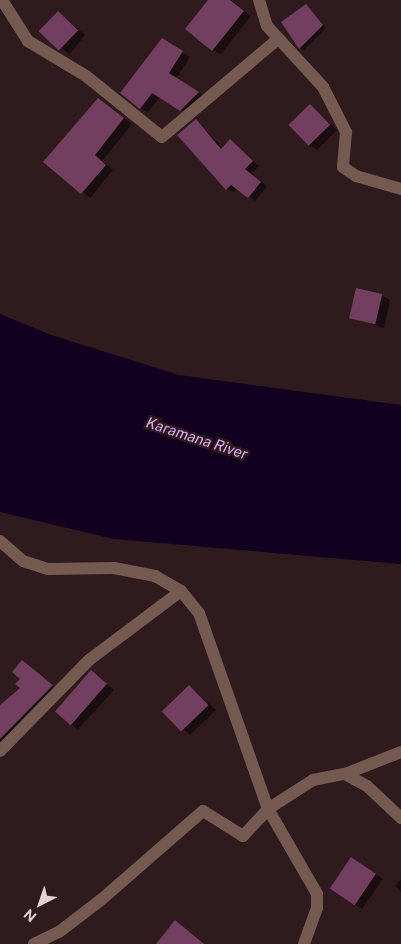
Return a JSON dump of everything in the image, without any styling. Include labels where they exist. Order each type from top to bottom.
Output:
[{"type":"street","points":[[2,0],[28,41],[86,76],[162,137],[278,38]]},
{"type":"street","points":[[259,0],[267,26],[323,86],[346,132],[343,167],[356,176],[401,189]]},
{"type":"street","points":[[0,541],[23,562],[48,569],[122,570],[155,576],[181,592],[199,613],[268,810],[317,894],[317,908],[304,944]]},
{"type":"street","points":[[0,751],[89,660],[181,592]]},
{"type":"street","points":[[34,944],[59,932],[102,899],[203,811],[243,836],[268,810],[312,780],[345,774],[401,752]]},
{"type":"street","points":[[345,774],[367,786],[401,818]]},
{"type":"water","name":"Karamana River","points":[[0,314],[51,335],[179,375],[401,405],[401,564],[114,539],[0,512]]},
{"type":"building","points":[[208,0],[230,0],[244,11],[212,51],[185,29]]},
{"type":"building","points":[[306,4],[323,25],[299,49],[281,22]]},
{"type":"building","points":[[58,11],[78,30],[59,51],[39,31]]},
{"type":"building","points":[[162,38],[183,51],[169,73],[199,92],[180,111],[152,93],[140,109],[120,93]]},
{"type":"building","points":[[98,98],[124,118],[95,155],[106,165],[81,194],[43,162]]},
{"type":"building","points":[[310,104],[330,125],[309,146],[288,125]]},
{"type":"building","points":[[196,119],[221,149],[230,139],[253,161],[245,169],[261,182],[248,198],[231,185],[226,190],[177,135]]},
{"type":"building","points":[[356,288],[382,294],[375,324],[349,318]]},
{"type":"building","points":[[22,660],[53,685],[0,739],[0,705],[20,688],[15,684],[20,679],[12,672]]},
{"type":"building","points":[[91,670],[107,684],[71,725],[55,712]]},
{"type":"building","points":[[189,685],[208,705],[181,732],[162,711]]},
{"type":"building","points":[[351,857],[376,874],[355,905],[330,889]]},
{"type":"building","points":[[175,920],[204,944],[156,944]]}]
